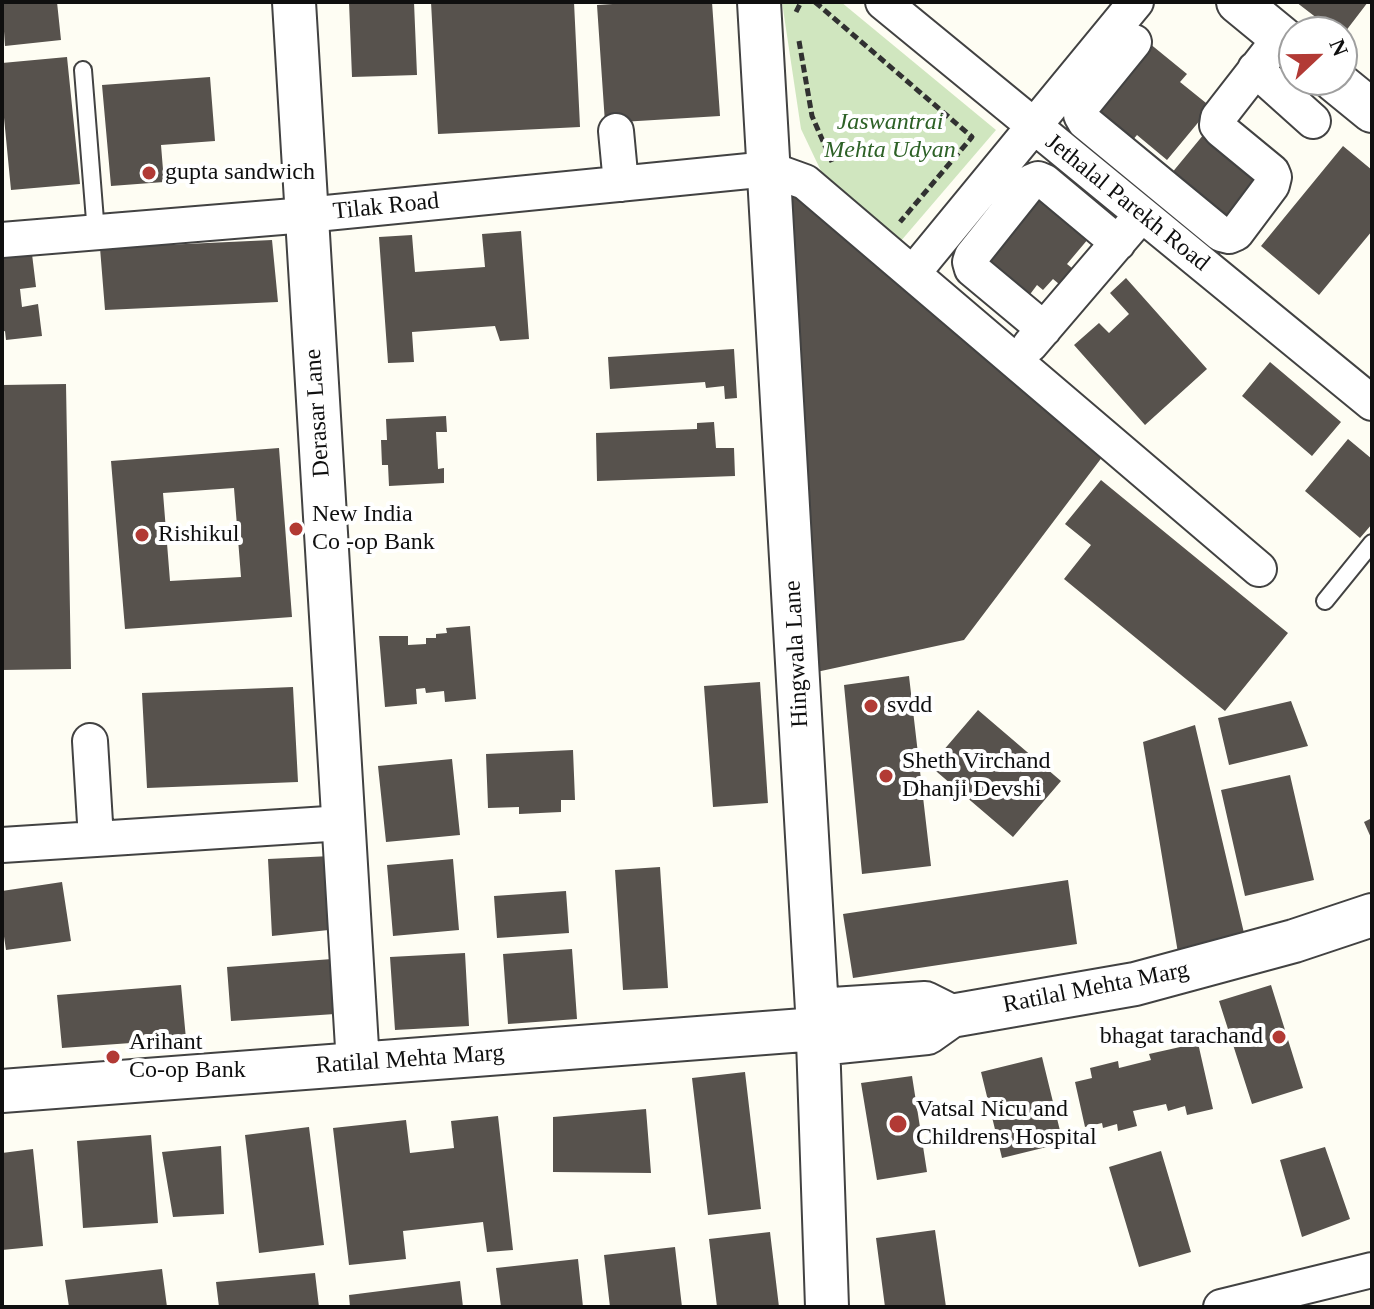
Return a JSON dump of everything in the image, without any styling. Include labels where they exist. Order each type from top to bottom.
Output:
[{"type":"street","name":"Derasar Lane","points":[[294,2],[358,1064]]},
{"type":"street","name":"Jethalal Parekh Road","points":[[883,2],[1372,403]]},
{"type":"street","points":[[1136,2],[1114,54],[1082,106],[1081,115],[1085,122],[1221,234],[1229,236],[1236,233],[1272,185],[1274,177],[1272,172],[1221,130],[1217,125],[1218,118],[1255,69],[1278,50]]},
{"type":"street","points":[[1238,2],[1278,35]]},
{"type":"street","name":"Hingwala Lane","points":[[776,9],[769,169],[817,1028],[827,1307]]},
{"type":"street","points":[[913,273],[1033,126],[1114,54]]},
{"type":"street","points":[[1255,69],[1313,121]]},
{"type":"street","points":[[1354,96],[1372,111]]},
{"type":"street","points":[[616,131],[621,184]]},
{"type":"street","points":[[1106,185],[1128,158]]},
{"type":"street","name":"Tilak Road","points":[[2,240],[306,215],[769,169]]},
{"type":"street","points":[[769,169],[805,182],[1259,569]]},
{"type":"street","points":[[1044,329],[972,269],[970,262],[1031,182],[1038,179],[1045,182],[1118,243]]},
{"type":"street","points":[[976,195],[1002,217]]},
{"type":"street","points":[[1016,361],[1141,215]]},
{"type":"street","points":[[90,741],[96,839]]},
{"type":"street","points":[[2,845],[343,823]]},
{"type":"street","name":"Ratilal Mehta Marg","points":[[2,1091],[817,1028],[927,1033],[951,1016],[1135,984],[1294,941],[1372,915]]},
{"type":"street","points":[[1221,1307],[1275,1300],[1372,1270]]},
{"type":"lane","points":[[83,70],[96,233]]},
{"type":"lane","points":[[1325,601],[1372,543]]},
{"type":"path","points":[[776,9],[801,2]]},
{"type":"path","points":[[815,2],[972,137],[898,224],[887,214]]},
{"type":"path","points":[[797,31],[812,116],[833,165]]},
{"type":"green space","name":"Jaswantrai Mehta Udyan","points":[[782,2],[841,2],[996,130],[900,242],[821,171],[801,129]]},
{"type":"building","points":[[2,2],[57,2],[61,40],[5,46]]},
{"type":"building","points":[[349,2],[414,2],[417,75],[352,77]]},
{"type":"building","points":[[431,2],[574,2],[580,127],[438,134]]},
{"type":"building","points":[[712,2],[720,116],[605,123],[597,5]]},
{"type":"building","points":[[1296,2],[1368,2],[1357,16],[1314,16]]},
{"type":"building","points":[[1149,43],[1187,74],[1180,82],[1211,107],[1167,160],[1137,135],[1126,148],[1089,116]]},
{"type":"building","points":[[67,57],[80,184],[11,190],[2,97],[2,63]]},
{"type":"building","points":[[210,77],[215,141],[161,145],[164,182],[111,186],[102,85]]},
{"type":"building","points":[[1204,134],[1263,183],[1226,230],[1166,180]]},
{"type":"building","points":[[1343,146],[1372,170],[1372,231],[1319,295],[1261,246]]},
{"type":"building","points":[[770,181],[805,182],[1112,444],[964,640],[798,676]]},
{"type":"building","points":[[1038,185],[1094,232],[1067,264],[1078,273],[1065,289],[1053,279],[1043,290],[1037,285],[1025,301],[976,261]]},
{"type":"building","points":[[521,231],[529,339],[500,341],[495,326],[412,332],[414,362],[388,363],[379,237],[412,235],[415,272],[485,267],[482,234]]},
{"type":"building","points":[[272,240],[278,302],[105,310],[100,248]]},
{"type":"building","points":[[32,254],[36,287],[20,289],[22,307],[38,304],[42,336],[6,340],[5,331],[2,332],[2,258]]},
{"type":"building","points":[[1126,278],[1207,369],[1145,425],[1074,345],[1099,323],[1109,333],[1129,314],[1110,293]]},
{"type":"building","points":[[734,349],[737,398],[725,399],[724,386],[706,388],[705,382],[610,389],[608,357]]},
{"type":"building","points":[[1270,362],[1341,422],[1312,456],[1242,396]]},
{"type":"building","points":[[66,384],[71,669],[2,670],[2,385]]},
{"type":"building","points":[[446,416],[447,432],[436,432],[438,469],[444,468],[444,483],[389,486],[388,465],[382,465],[381,440],[387,440],[386,419]]},
{"type":"building","points":[[714,422],[716,448],[734,448],[735,476],[597,481],[596,433],[697,429],[697,423]]},
{"type":"building","points":[[1348,439],[1372,459],[1372,524],[1360,538],[1305,491]]},
{"type":"building","name":"Rishikul","points":[[279,448],[292,617],[125,629],[111,461]],"holes":[[[234,488],[241,577],[170,581],[163,493]]]},
{"type":"building","points":[[1101,480],[1288,633],[1225,711],[1064,579],[1091,545],[1065,524]]},
{"type":"building","points":[[470,626],[476,699],[445,702],[444,691],[426,693],[425,688],[416,689],[417,704],[385,707],[379,636],[408,636],[408,645],[426,644],[426,638],[447,633],[446,628]]},
{"type":"building","name":"Sheth Virchand Dhanji Devshi","points":[[909,676],[931,866],[862,874],[844,685]]},
{"type":"building","points":[[760,682],[768,803],[713,807],[704,686]]},
{"type":"building","points":[[293,687],[298,782],[147,788],[142,693]]},
{"type":"building","points":[[1291,701],[1308,746],[1229,765],[1218,718]]},
{"type":"building","points":[[978,710],[1061,781],[1013,837],[930,766]]},
{"type":"building","points":[[1195,725],[1244,933],[1178,953],[1143,742]]},
{"type":"building","points":[[573,750],[575,800],[561,800],[561,812],[519,814],[519,807],[488,808],[486,754]]},
{"type":"building","points":[[452,759],[460,835],[386,842],[378,766]]},
{"type":"building","points":[[1290,775],[1314,880],[1245,896],[1221,790]]},
{"type":"building","points":[[1372,818],[1372,840],[1364,822]]},
{"type":"building","points":[[331,856],[338,929],[272,936],[268,859]]},
{"type":"building","points":[[453,859],[459,930],[393,936],[387,865]]},
{"type":"building","points":[[660,867],[668,988],[623,990],[615,870]]},
{"type":"building","points":[[1068,880],[1077,944],[853,978],[843,914]]},
{"type":"building","points":[[62,882],[71,941],[6,950],[2,891]]},
{"type":"building","points":[[566,891],[569,933],[497,938],[494,896]]},
{"type":"building","points":[[572,949],[577,1019],[508,1024],[503,954]]},
{"type":"building","points":[[465,953],[469,1026],[395,1030],[390,957]]},
{"type":"building","points":[[332,959],[335,1014],[231,1021],[227,967]]},
{"type":"building","points":[[181,985],[186,1039],[62,1048],[57,995]]},
{"type":"building","points":[[1271,985],[1303,1088],[1252,1104],[1219,1001]]},
{"type":"building","points":[[1198,1043],[1213,1109],[1187,1115],[1185,1106],[1168,1111],[1166,1104],[1133,1111],[1137,1126],[1118,1131],[1117,1124],[1103,1128],[1102,1123],[1085,1127],[1075,1082],[1092,1078],[1090,1068],[1118,1061],[1119,1068],[1151,1060],[1149,1054]]},
{"type":"building","points":[[1042,1057],[1063,1143],[1002,1158],[981,1072]]},
{"type":"building","points":[[745,1072],[761,1209],[708,1215],[692,1078]]},
{"type":"building","points":[[912,1076],[927,1172],[877,1180],[861,1083]]},
{"type":"building","points":[[646,1109],[651,1173],[553,1172],[553,1117]]},
{"type":"building","points":[[498,1116],[513,1250],[487,1252],[483,1222],[403,1231],[406,1259],[349,1265],[333,1128],[406,1120],[410,1153],[454,1148],[451,1121]]},
{"type":"building","points":[[309,1127],[324,1245],[259,1253],[245,1135]]},
{"type":"building","points":[[151,1135],[158,1223],[83,1228],[77,1141]]},
{"type":"building","points":[[221,1146],[224,1214],[173,1217],[162,1152]]},
{"type":"building","points":[[1325,1147],[1350,1219],[1302,1237],[1280,1160]]},
{"type":"building","points":[[33,1149],[43,1246],[2,1250],[2,1153]]},
{"type":"building","points":[[1161,1151],[1191,1252],[1139,1267],[1109,1167]]},
{"type":"building","points":[[935,1230],[946,1307],[885,1307],[876,1238]]},
{"type":"building","points":[[770,1232],[779,1307],[717,1307],[709,1239]]},
{"type":"building","points":[[675,1247],[682,1307],[610,1307],[604,1255]]},
{"type":"building","points":[[578,1259],[583,1307],[501,1307],[496,1268]]},
{"type":"building","points":[[162,1269],[167,1307],[69,1307],[65,1280]]},
{"type":"building","points":[[315,1273],[319,1307],[219,1307],[216,1282]]},
{"type":"building","points":[[460,1281],[463,1307],[350,1307],[349,1295]]},
{"type":"place","name":"gupta sandwich","points":[[149,173]]},
{"type":"place","name":"New India Co -op Bank","points":[[296,529]]},
{"type":"place","name":"Rishikul","points":[[142,535]]},
{"type":"place","name":"svdd","points":[[871,706]]},
{"type":"place","name":"Sheth Virchand Dhanji Devshi","points":[[886,776]]},
{"type":"place","name":"bhagat tarachand","points":[[1279,1037]]},
{"type":"place","name":"Arihant Co-op Bank","points":[[113,1057]]},
{"type":"place","name":"Vatsal Nicu and Childrens Hospital","points":[[898,1124]]}]
